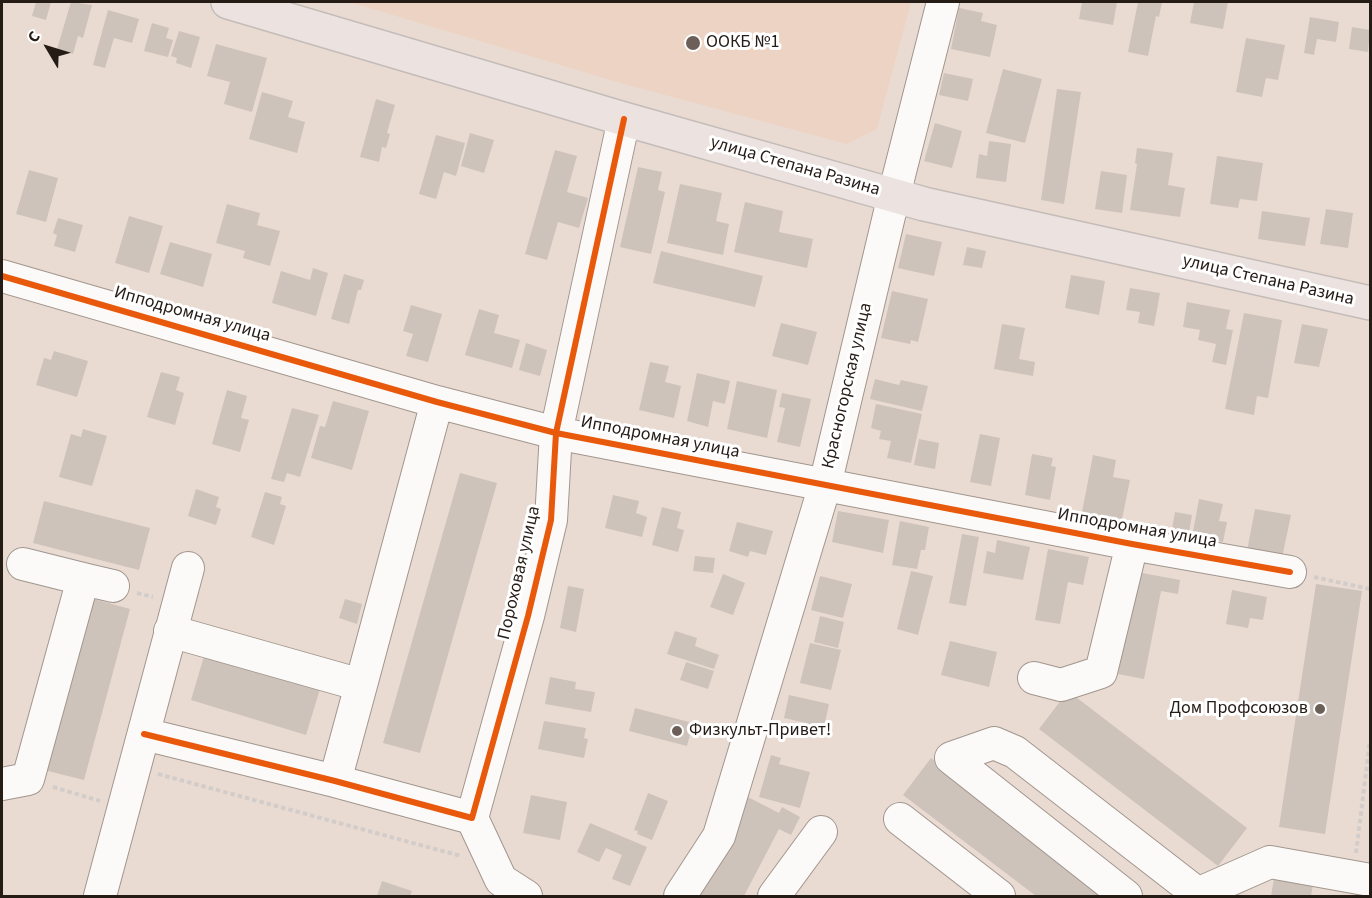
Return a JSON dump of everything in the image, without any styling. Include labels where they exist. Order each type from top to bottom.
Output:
[{"type":"main road","name":"улица Степана Разина","points":[[228,2],[624,119],[924,204],[1371,303]]},
{"type":"street","name":"Красногорская улица","points":[[680,897],[719,836],[825,485],[943,2]]},
{"type":"street","name":"Пороховая улица","points":[[472,818],[528,616],[551,520],[556,433],[624,119]]},
{"type":"street","name":"Ипподромная улица","points":[[2,276],[437,402],[556,433],[1132,544],[1290,572]]},
{"type":"street","points":[[335,781],[437,402]]},
{"type":"street","points":[[1034,678],[1061,685],[1101,672],[1132,544]]},
{"type":"street","points":[[14,782],[98,583],[23,564]]},
{"type":"street","points":[[100,897],[188,568]]},
{"type":"street","points":[[174,618],[361,685]]},
{"type":"street","points":[[144,734],[335,781],[472,818],[501,880],[526,897]]},
{"type":"street","points":[[1126,897],[951,758],[994,743],[1016,752],[1195,895],[1270,862],[1362,878]]},
{"type":"street","points":[[900,819],[999,897]]},
{"type":"street","points":[[774,897],[821,832]]},
{"type":"path","points":[[1290,572],[1371,589]]},
{"type":"path","points":[[98,583],[174,618]]},
{"type":"path","points":[[1362,878],[1371,741]]},
{"type":"path","points":[[134,768],[492,864]]},
{"type":"path","points":[[14,782],[124,808]]},
{"type":"shaded area","name":"ООКБ №1","points":[[349,2],[911,2],[877,129],[847,144],[624,84]]},
{"type":"building","points":[[36,2],[51,2],[46,20],[32,16]]},
{"type":"building","points":[[71,2],[92,5],[83,38],[78,36],[73,54],[57,49]]},
{"type":"building","points":[[1082,2],[1117,2],[1113,25],[1079,19]]},
{"type":"building","points":[[1138,2],[1162,2],[1159,17],[1156,16],[1148,56],[1128,52]]},
{"type":"building","points":[[1194,2],[1228,2],[1223,29],[1190,23]]},
{"type":"building","points":[[959,8],[983,13],[981,21],[997,25],[990,57],[951,49]]},
{"type":"building","points":[[108,10],[139,19],[132,43],[114,38],[105,68],[93,65]]},
{"type":"building","points":[[1310,17],[1339,22],[1336,42],[1317,39],[1314,55],[1304,53]]},
{"type":"building","points":[[152,23],[169,28],[166,38],[173,40],[168,57],[144,51]]},
{"type":"building","points":[[1352,27],[1370,30],[1368,52],[1349,49]]},
{"type":"building","points":[[179,31],[200,37],[191,68],[176,63],[177,58],[171,56]]},
{"type":"building","points":[[1246,38],[1285,45],[1278,80],[1266,78],[1262,97],[1236,92]]},
{"type":"building","points":[[216,44],[267,58],[252,112],[224,104],[230,82],[207,76]]},
{"type":"building","points":[[1003,69],[1042,79],[1025,143],[986,133]]},
{"type":"building","points":[[944,73],[973,79],[968,101],[939,95]]},
{"type":"building","points":[[1057,89],[1081,92],[1064,204],[1041,200]]},
{"type":"building","points":[[262,92],[293,101],[288,117],[305,122],[297,153],[249,139]]},
{"type":"building","points":[[376,99],[395,105],[387,133],[390,134],[386,148],[382,147],[379,162],[360,157]]},
{"type":"building","points":[[935,123],[962,131],[952,168],[924,161]]},
{"type":"building","points":[[470,133],[494,140],[484,173],[461,166]]},
{"type":"building","points":[[436,135],[465,143],[456,176],[444,172],[436,199],[419,194]]},
{"type":"building","points":[[989,141],[1011,144],[1006,182],[976,178],[979,154],[987,156]]},
{"type":"building","points":[[1137,148],[1173,153],[1168,185],[1185,188],[1180,217],[1130,210]]},
{"type":"building","points":[[555,150],[577,156],[567,192],[588,198],[579,228],[558,222],[547,260],[525,254]]},
{"type":"building","points":[[1217,156],[1263,163],[1257,201],[1240,199],[1238,208],[1210,204]]},
{"type":"building","points":[[638,167],[662,172],[658,190],[665,192],[651,254],[620,247]]},
{"type":"building","points":[[29,170],[58,178],[46,222],[16,214]]},
{"type":"building","points":[[1101,171],[1127,175],[1122,213],[1095,209]]},
{"type":"building","points":[[680,184],[722,193],[716,221],[729,224],[723,255],[667,243]]},
{"type":"building","points":[[745,202],[783,211],[779,232],[813,239],[807,268],[734,252]]},
{"type":"building","points":[[227,204],[260,213],[257,225],[280,231],[270,266],[243,258],[245,251],[216,243]]},
{"type":"building","points":[[1326,209],[1353,213],[1348,248],[1320,244]]},
{"type":"building","points":[[1262,211],[1310,218],[1305,246],[1258,239]]},
{"type":"building","points":[[129,216],[163,226],[149,273],[115,263]]},
{"type":"building","points":[[58,218],[83,225],[75,252],[54,246],[57,235],[53,233]]},
{"type":"building","points":[[906,234],[942,242],[934,276],[898,268]]},
{"type":"building","points":[[170,242],[212,254],[203,287],[160,274]]},
{"type":"building","points":[[967,247],[986,251],[982,268],[963,265]]},
{"type":"building","points":[[661,251],[763,276],[755,307],[653,283]]},
{"type":"building","points":[[313,268],[328,273],[316,316],[272,303],[281,271],[310,280]]},
{"type":"building","points":[[344,274],[364,280],[361,290],[358,290],[349,324],[331,319]]},
{"type":"building","points":[[1071,275],[1105,281],[1099,315],[1065,308]]},
{"type":"building","points":[[1130,288],[1160,293],[1154,326],[1138,323],[1140,312],[1126,310]]},
{"type":"building","points":[[892,291],[928,299],[918,342],[911,340],[910,344],[881,338]]},
{"type":"building","points":[[1187,302],[1230,310],[1226,329],[1233,330],[1226,365],[1212,362],[1216,344],[1198,340],[1200,330],[1183,327]]},
{"type":"building","points":[[411,305],[442,314],[428,362],[406,356],[413,334],[403,331]]},
{"type":"building","points":[[479,309],[499,315],[494,333],[520,340],[512,368],[465,355]]},
{"type":"building","points":[[1244,313],[1282,320],[1268,398],[1257,396],[1254,415],[1225,409]]},
{"type":"building","points":[[781,323],[817,332],[808,365],[772,356]]},
{"type":"building","points":[[1002,324],[1025,328],[1019,359],[1035,362],[1033,376],[994,369]]},
{"type":"building","points":[[1302,324],[1328,329],[1319,367],[1294,363]]},
{"type":"building","points":[[526,343],[547,350],[540,376],[519,370]]},
{"type":"building","points":[[54,351],[88,361],[77,397],[36,385],[44,358],[51,360]]},
{"type":"building","points":[[650,362],[669,366],[665,382],[681,386],[674,418],[639,410]]},
{"type":"building","points":[[161,372],[180,377],[176,390],[184,393],[175,425],[147,417]]},
{"type":"building","points":[[697,373],[730,381],[725,404],[713,401],[708,427],[687,421]]},
{"type":"building","points":[[875,379],[899,385],[901,380],[928,386],[922,411],[870,399]]},
{"type":"building","points":[[737,381],[777,390],[767,438],[727,429]]},
{"type":"building","points":[[227,390],[247,396],[241,418],[249,420],[240,452],[212,444]]},
{"type":"building","points":[[782,393],[811,399],[800,447],[777,442],[785,408],[779,407]]},
{"type":"building","points":[[333,401],[369,411],[352,470],[311,458],[320,426],[325,427]]},
{"type":"building","points":[[876,404],[922,414],[911,463],[887,458],[891,441],[879,439],[881,431],[871,428]]},
{"type":"building","points":[[292,408],[319,415],[300,477],[287,473],[284,482],[271,479]]},
{"type":"building","points":[[83,429],[107,436],[92,486],[59,477],[71,434],[81,437]]},
{"type":"building","points":[[980,434],[1000,438],[991,486],[970,482]]},
{"type":"building","points":[[919,439],[939,443],[935,469],[914,465]]},
{"type":"building","points":[[1032,454],[1053,458],[1051,466],[1056,467],[1050,500],[1025,495]]},
{"type":"building","points":[[1093,455],[1116,460],[1113,477],[1130,480],[1122,519],[1082,512]]},
{"type":"building","points":[[460,473],[497,483],[420,753],[383,743]]},
{"type":"building","points":[[196,489],[219,497],[216,507],[221,509],[216,525],[188,516]]},
{"type":"building","points":[[265,492],[282,497],[280,504],[286,506],[274,545],[251,537]]},
{"type":"building","points":[[613,495],[639,501],[636,513],[647,517],[642,537],[605,528]]},
{"type":"building","points":[[1199,499],[1223,504],[1219,521],[1227,522],[1223,542],[1192,537]]},
{"type":"building","points":[[44,501],[150,528],[139,570],[33,543]]},
{"type":"building","points":[[662,507],[681,512],[677,528],[684,530],[678,552],[652,545]]},
{"type":"building","points":[[1255,509],[1291,515],[1282,558],[1247,551]]},
{"type":"building","points":[[838,511],[889,520],[883,553],[832,542]]},
{"type":"building","points":[[1175,512],[1192,515],[1188,538],[1171,535]]},
{"type":"building","points":[[900,521],[929,527],[925,550],[921,550],[917,569],[892,565]]},
{"type":"building","points":[[737,522],[773,531],[766,555],[750,551],[748,557],[729,551]]},
{"type":"building","points":[[962,534],[979,537],[966,606],[949,603]]},
{"type":"building","points":[[997,540],[1030,547],[1023,580],[983,573],[987,551],[995,553]]},
{"type":"building","points":[[1048,549],[1089,557],[1083,585],[1068,582],[1060,624],[1035,620]]},
{"type":"building","points":[[695,556],[715,558],[713,573],[693,571]]},
{"type":"building","points":[[911,571],[933,576],[918,635],[897,629]]},
{"type":"building","points":[[1137,572],[1180,580],[1178,594],[1161,591],[1144,679],[1118,674]]},
{"type":"building","points":[[723,574],[745,583],[733,615],[710,607]]},
{"type":"building","points":[[820,576],[852,584],[843,618],[811,610]]},
{"type":"building","name":"Дом Профсоюзов","points":[[1316,584],[1362,591],[1325,834],[1279,827]]},
{"type":"building","points":[[568,586],[584,589],[576,632],[560,628]]},
{"type":"building","points":[[1232,590],[1267,597],[1263,620],[1250,618],[1248,628],[1226,624]]},
{"type":"building","points":[[90,598],[130,609],[84,780],[44,770]]},
{"type":"building","points":[[345,599],[362,604],[357,624],[339,618]]},
{"type":"building","points":[[820,616],[844,622],[838,648],[814,642]]},
{"type":"building","points":[[675,631],[697,638],[695,646],[719,655],[714,669],[667,654]]},
{"type":"building","points":[[950,641],[997,652],[989,687],[941,675]]},
{"type":"building","points":[[810,643],[841,650],[831,690],[800,683]]},
{"type":"building","points":[[205,653],[320,689],[306,735],[191,700]]},
{"type":"building","points":[[686,662],[714,671],[708,689],[680,680]]},
{"type":"building","points":[[550,677],[576,682],[575,689],[595,692],[591,712],[545,704]]},
{"type":"building","points":[[1068,691],[1247,828],[1218,866],[1039,729]]},
{"type":"building","points":[[789,695],[829,704],[824,727],[784,718]]},
{"type":"building","points":[[635,708],[693,723],[687,746],[629,731]]},
{"type":"building","points":[[544,721],[586,728],[584,738],[588,739],[584,758],[538,749]]},
{"type":"building","points":[[771,755],[781,758],[779,764],[810,772],[800,808],[759,797]]},
{"type":"building","points":[[931,758],[1112,896],[1036,896],[903,795]]},
{"type":"building","points":[[648,793],[668,801],[652,840],[637,834],[638,831],[634,830]]},
{"type":"building","points":[[531,795],[567,802],[560,840],[523,833]]},
{"type":"building","points":[[746,796],[779,813],[782,807],[800,817],[791,835],[779,829],[744,896],[694,896]]},
{"type":"building","points":[[590,823],[647,847],[630,886],[612,879],[622,855],[606,848],[599,862],[577,852]]},
{"type":"building","points":[[1274,878],[1313,884],[1311,896],[1271,896]]},
{"type":"building","points":[[382,881],[412,891],[410,896],[377,896]]},
{"type":"cycle path","points":[[144,734],[335,781],[472,818],[528,616],[551,520],[556,433],[624,119]]},
{"type":"cycle path","points":[[2,276],[437,402],[556,433],[1132,544],[1290,572]]},
{"type":"place","name":"ООКБ №1","points":[[693,43]]},
{"type":"place","name":"Дом Профсоюзов","points":[[1320,709]]},
{"type":"place","name":"Физкульт-Привет!","points":[[677,731]]}]
